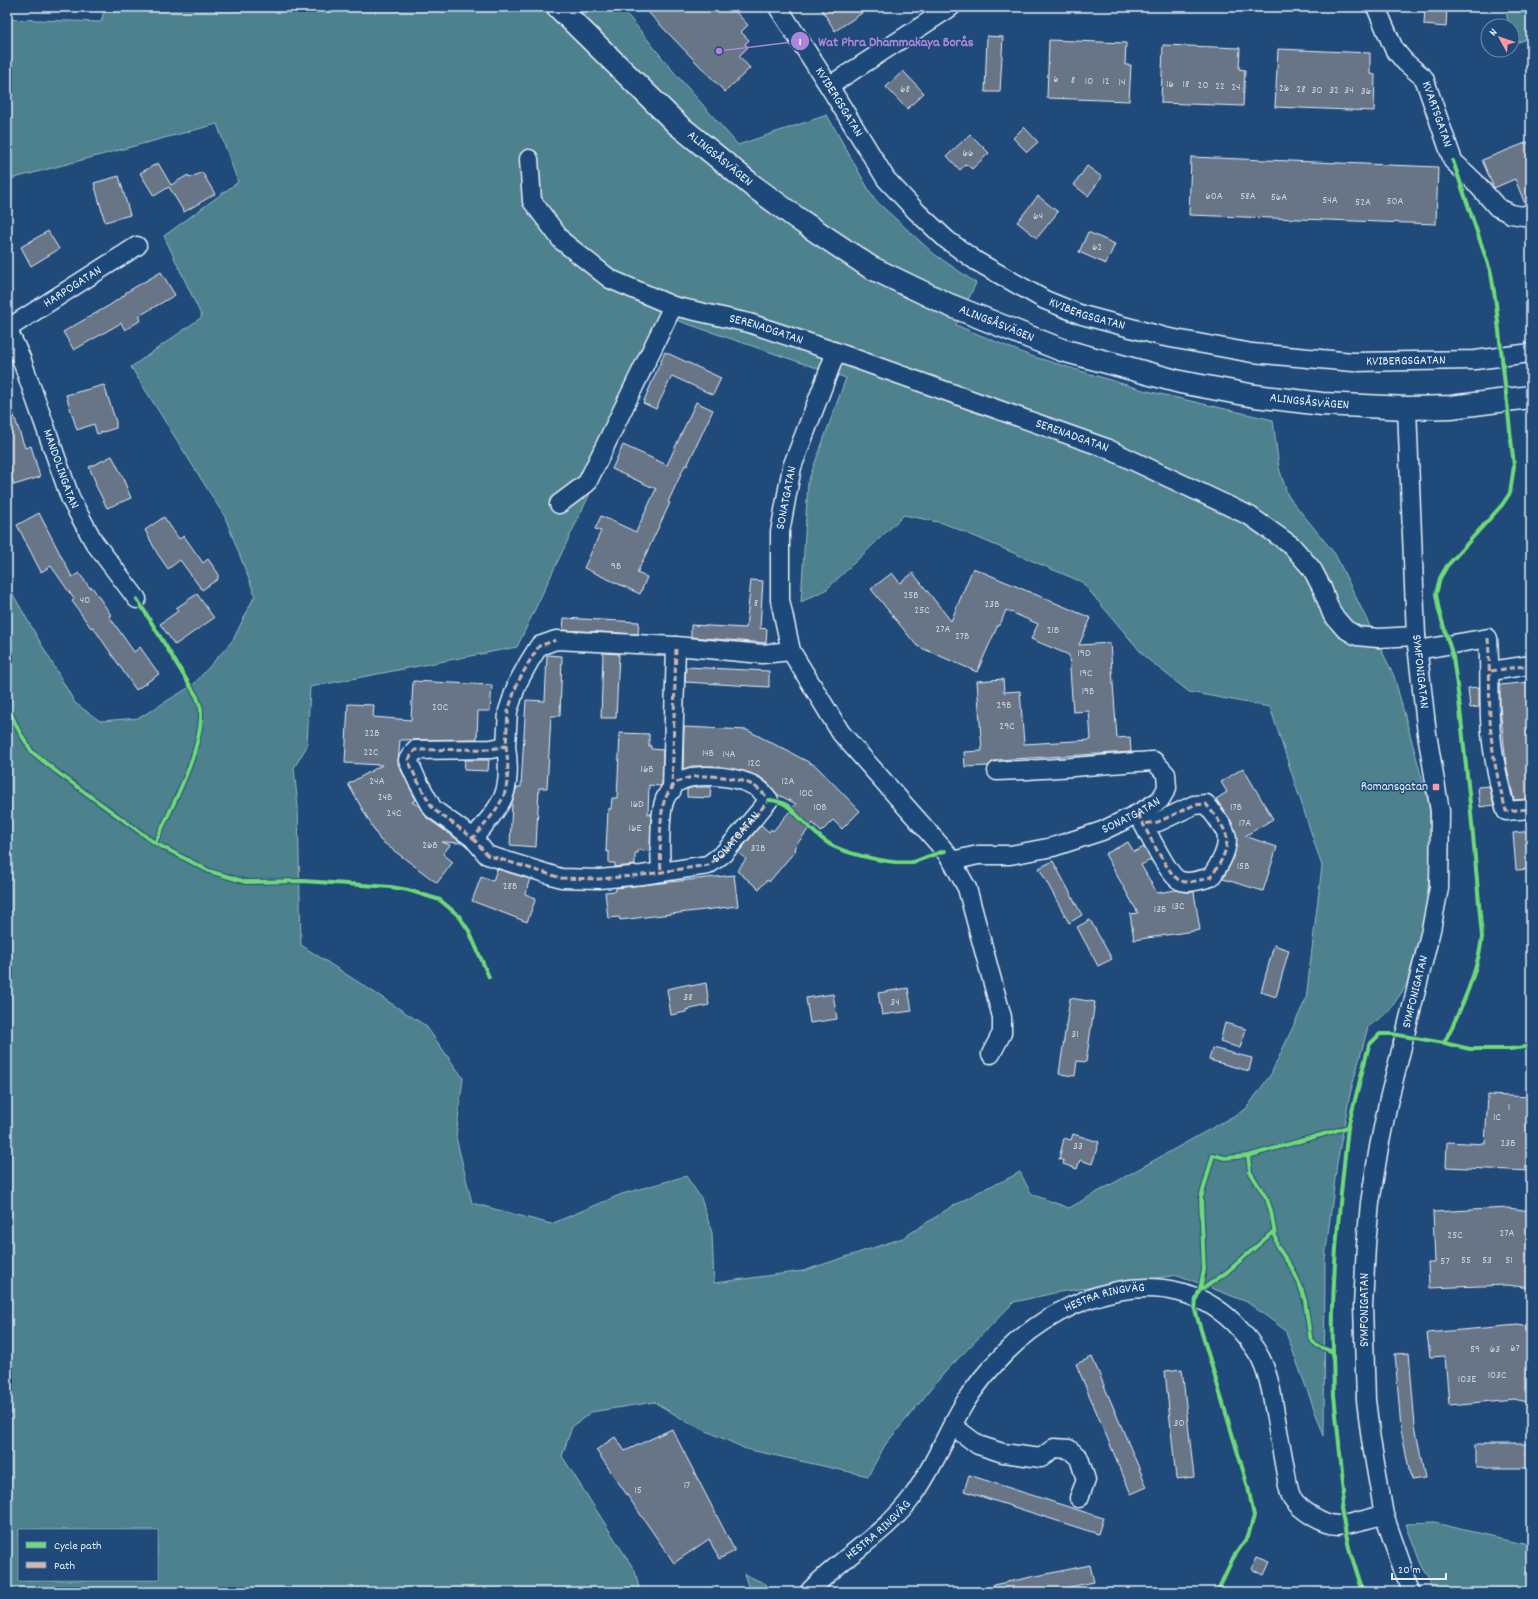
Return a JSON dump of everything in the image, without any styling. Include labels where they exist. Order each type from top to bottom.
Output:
[{"type":"main road","name":"ALINGSÅSVÄGEN","points":[[558,7],[677,124],[753,186],[801,221],[870,267],[947,304],[1062,350],[1180,382],[1255,396],[1308,403],[1407,408],[1451,407],[1531,397]]},
{"type":"street","name":"KVIBERGSGATAN","points":[[778,7],[886,179],[917,212],[947,240],[976,261],[1045,300],[1082,315],[1164,337],[1252,353],[1353,362],[1475,360],[1531,353]]},
{"type":"street","points":[[829,86],[951,7]]},
{"type":"street","name":"KVARTSGATAN","points":[[1376,7],[1394,49],[1405,62],[1424,78],[1453,161],[1497,206],[1511,214],[1523,216],[1531,213]]},
{"type":"street","name":"SERENADGATAN","points":[[529,159],[532,201],[562,241],[610,279],[673,306],[748,323],[836,352],[1106,448],[1250,516],[1291,545],[1312,569],[1322,588],[1332,614],[1345,629],[1357,636],[1417,643]]},
{"type":"street","name":"HARPOGATAN","points":[[7,329],[137,246]]},
{"type":"street","points":[[559,504],[587,482],[673,306]]},
{"type":"street","name":"MANDOLINGATAN","points":[[7,329],[21,358],[70,500],[94,542],[137,599]]},
{"type":"street","name":"SONATGATAN","points":[[836,352],[792,467],[780,532],[780,600],[791,651],[841,733],[940,845],[952,861],[966,888],[1002,1017],[1002,1033],[991,1054]]},
{"type":"street","name":"SYMFONIGATAN","points":[[1407,408],[1417,643],[1427,734],[1440,811],[1439,888],[1431,930],[1388,1103],[1379,1147],[1370,1203],[1363,1307],[1366,1400],[1371,1440],[1384,1515],[1411,1592]]},
{"type":"street","points":[[1417,643],[1488,638],[1490,719],[1497,778],[1506,811],[1531,809]]},
{"type":"street","points":[[473,838],[489,821],[505,793],[508,763],[506,746],[508,711],[517,684],[539,646],[556,640],[676,646],[762,654],[791,651]]},
{"type":"street","name":"SONATGATAN","points":[[672,790],[676,646]]},
{"type":"street","points":[[1490,671],[1531,665]]},
{"type":"street","name":"SONATGATAN","points":[[506,746],[491,749],[415,750],[408,760],[433,809],[473,838],[487,855],[562,878],[599,879],[661,872],[708,865],[724,853],[769,800],[765,794],[748,783],[729,778],[704,776],[691,777],[678,782],[665,799],[662,817],[661,872]]},
{"type":"street","name":"SONATGATAN","points":[[952,861],[978,855],[1010,855],[1054,847],[1141,819],[1160,800],[1167,788],[1166,774],[1154,761],[997,771]]},
{"type":"street","points":[[1206,804],[1219,821],[1228,838],[1222,860],[1211,876],[1196,881],[1182,882],[1175,878],[1141,819],[1158,822],[1194,805],[1206,804]]},
{"type":"street","name":"HESTRA RINGVÄG","points":[[809,1592],[887,1525],[914,1495],[964,1404],[985,1375],[1007,1351],[1042,1322],[1072,1306],[1101,1294],[1130,1289],[1159,1288],[1208,1303],[1224,1314],[1248,1338],[1261,1358],[1269,1378],[1288,1486],[1292,1497],[1299,1507],[1312,1516],[1335,1525],[1384,1515]]},
{"type":"street","points":[[953,1426],[978,1445],[1003,1453],[1041,1458],[1054,1448],[1069,1449],[1079,1458],[1086,1480],[1079,1498]]},
{"type":"green space","points":[[105,7],[621,7],[673,71],[738,145],[827,115],[874,199],[934,254],[976,283],[956,325],[1028,355],[1143,390],[1273,420],[1279,468],[1288,496],[1335,554],[1394,676],[1429,804],[1432,849],[1425,916],[1406,986],[1389,1011],[1368,1027],[1350,1094],[1337,1163],[1325,1258],[1324,1436],[1285,1330],[1247,1302],[1178,1275],[1059,1292],[1014,1302],[945,1372],[885,1445],[868,1476],[746,1449],[689,1423],[654,1402],[591,1412],[572,1427],[562,1456],[635,1571],[640,1592],[7,1592],[7,584],[75,703],[100,721],[139,718],[193,685],[233,640],[255,595],[225,517],[131,367],[202,317],[164,236],[238,182],[217,124],[7,180],[7,19],[101,22]],"holes":[[[673,319],[846,378],[808,482],[801,602],[827,589],[904,515],[943,523],[1082,582],[1145,657],[1189,692],[1270,707],[1322,866],[1306,999],[1271,1074],[1246,1109],[1069,1208],[1031,1194],[1020,1172],[951,1207],[903,1238],[803,1271],[714,1283],[712,1233],[701,1198],[686,1176],[622,1194],[551,1224],[472,1203],[456,1137],[463,1078],[426,1026],[301,945],[298,807],[294,768],[307,746],[310,687],[517,647]]]},
{"type":"green space","points":[[1505,7],[1531,7],[1531,38],[1520,42],[1520,18],[1507,18]]},
{"type":"green space","points":[[1435,1523],[1531,1545],[1531,1592],[1435,1592],[1420,1562],[1406,1524]]},
{"type":"green space","points":[[744,1574],[766,1584],[769,1592],[750,1592]]},
{"type":"building","points":[[643,7],[731,7],[748,25],[741,32],[749,40],[745,44],[748,47],[739,56],[750,68],[725,92]]},
{"type":"building","points":[[820,7],[871,7],[835,31]]},
{"type":"building","points":[[1425,7],[1447,7],[1446,27],[1424,25]]},
{"type":"building","points":[[987,36],[1003,37],[1000,92],[985,92]]},
{"type":"building","points":[[1049,40],[1126,43],[1125,65],[1131,65],[1129,101],[1047,98]]},
{"type":"building","points":[[1163,45],[1240,48],[1239,69],[1245,70],[1243,106],[1161,103]]},
{"type":"building","points":[[1278,49],[1370,53],[1370,74],[1375,75],[1374,111],[1275,107]]},
{"type":"building","points":[[903,71],[924,93],[907,109],[886,87]]},
{"type":"building","points":[[1024,127],[1038,142],[1027,152],[1013,138]]},
{"type":"building","points":[[970,134],[989,153],[972,169],[966,164],[960,170],[947,156]]},
{"type":"building","points":[[1528,142],[1531,151],[1531,203],[1525,204],[1515,179],[1494,188],[1482,160]]},
{"type":"building","points":[[1191,157],[1438,167],[1436,224],[1189,215]]},
{"type":"building","points":[[158,163],[171,185],[188,175],[190,178],[202,172],[215,194],[184,212],[169,187],[154,196],[140,173]]},
{"type":"building","points":[[1087,166],[1102,177],[1088,196],[1074,185]]},
{"type":"building","points":[[119,176],[130,215],[105,222],[94,183]]},
{"type":"building","points":[[1038,196],[1058,212],[1037,238],[1017,222]]},
{"type":"building","points":[[48,231],[59,249],[31,266],[21,247]]},
{"type":"building","points":[[1088,232],[1115,244],[1106,264],[1079,252]]},
{"type":"building","points":[[161,272],[175,295],[139,316],[141,320],[125,330],[121,323],[74,350],[63,332],[110,305],[126,294],[125,293]]},
{"type":"building","points":[[665,352],[721,378],[713,395],[672,376],[656,409],[643,403]]},
{"type":"building","points":[[104,385],[116,422],[116,428],[97,434],[94,424],[77,430],[66,395]]},
{"type":"building","points":[[696,402],[713,410],[687,466],[685,465],[668,502],[670,503],[637,573],[647,577],[640,594],[584,568],[601,531],[595,529],[601,516],[636,532],[656,489],[612,469],[623,445],[667,465]]},
{"type":"building","points":[[7,404],[10,404],[25,448],[31,446],[40,477],[14,485],[7,463]]},
{"type":"building","points":[[112,456],[125,481],[131,498],[107,508],[95,484],[96,483],[89,467]]},
{"type":"building","points":[[39,513],[72,577],[79,573],[90,588],[92,587],[111,615],[109,616],[134,652],[140,647],[159,674],[136,690],[93,627],[91,628],[72,601],[74,599],[51,566],[41,572],[17,525]]},
{"type":"building","points":[[164,517],[179,539],[184,536],[203,563],[208,559],[218,573],[218,579],[202,590],[180,560],[168,569],[157,553],[145,530]]},
{"type":"building","points":[[973,568],[1091,618],[1079,645],[1110,643],[1117,738],[1130,737],[1131,752],[997,760],[988,766],[965,767],[964,752],[982,751],[977,681],[1003,679],[1004,692],[1020,691],[1024,744],[1091,740],[1089,711],[1073,712],[1069,655],[1031,639],[1038,624],[1006,610],[977,672],[917,646],[871,589],[892,573],[900,583],[913,573],[951,621]]},
{"type":"building","points":[[751,580],[763,581],[760,628],[767,629],[766,643],[691,637],[691,625],[746,628]]},
{"type":"building","points":[[197,594],[214,618],[175,645],[160,624],[178,611],[176,608]]},
{"type":"building","points":[[564,618],[639,622],[638,634],[563,630]]},
{"type":"building","points":[[603,653],[619,654],[616,718],[601,718]]},
{"type":"building","points":[[547,655],[562,656],[560,716],[551,716],[547,788],[539,788],[536,847],[510,845],[512,802],[517,787],[521,787],[526,700],[545,701]]},
{"type":"building","points":[[686,667],[769,671],[769,687],[685,682]]},
{"type":"building","points":[[413,681],[492,685],[490,711],[478,711],[477,739],[400,740],[398,764],[416,800],[412,802],[420,807],[427,818],[462,843],[442,842],[450,845],[443,854],[453,862],[437,883],[380,840],[348,784],[382,765],[345,763],[348,704],[374,705],[373,717],[411,720]]},
{"type":"building","points":[[1531,682],[1531,799],[1514,800],[1506,763],[1500,707],[1500,685]]},
{"type":"building","points":[[1479,687],[1479,707],[1470,708],[1468,688]]},
{"type":"building","points":[[684,727],[747,730],[816,766],[860,811],[842,829],[833,820],[821,832],[813,823],[794,848],[796,850],[769,882],[767,880],[759,889],[737,871],[746,859],[738,853],[761,825],[769,832],[771,829],[773,831],[796,804],[777,794],[769,784],[760,777],[744,771],[713,766],[692,766],[683,769]]},
{"type":"building","points":[[620,733],[649,734],[649,746],[651,746],[651,749],[663,750],[662,784],[660,786],[649,785],[648,814],[651,814],[650,851],[638,850],[638,853],[635,853],[635,865],[615,867],[615,863],[609,863],[609,852],[606,851],[608,809],[611,809],[612,798],[617,798]]},
{"type":"building","points":[[465,760],[489,760],[488,771],[464,770]]},
{"type":"building","points":[[1243,768],[1273,819],[1245,836],[1277,847],[1263,891],[1223,879],[1234,857],[1237,837],[1231,821],[1216,799],[1227,792],[1221,782]]},
{"type":"building","points":[[1489,786],[1494,805],[1480,807],[1478,787]]},
{"type":"building","points":[[695,787],[711,787],[710,798],[687,797],[687,789]]},
{"type":"building","points":[[1531,831],[1531,869],[1516,870],[1513,833]]},
{"type":"building","points":[[1128,842],[1134,852],[1144,847],[1151,860],[1141,865],[1157,893],[1176,890],[1194,892],[1200,930],[1134,940],[1130,914],[1138,913],[1105,854]]},
{"type":"building","points":[[1053,861],[1082,915],[1069,923],[1039,868]]},
{"type":"building","points":[[497,869],[530,879],[525,894],[536,898],[527,922],[472,901],[481,877],[493,881]]},
{"type":"building","points":[[734,875],[738,906],[620,920],[619,917],[608,918],[605,892],[616,891],[616,888]]},
{"type":"building","points":[[1090,920],[1112,959],[1098,966],[1077,927]]},
{"type":"building","points":[[1274,945],[1289,950],[1276,997],[1261,992]]},
{"type":"building","points":[[706,983],[709,1005],[671,1015],[667,989],[690,984],[691,986]]},
{"type":"building","points":[[908,988],[912,1011],[882,1015],[878,993]]},
{"type":"building","points":[[833,994],[837,1019],[810,1023],[806,998]]},
{"type":"building","points":[[1070,998],[1095,1002],[1086,1062],[1077,1061],[1075,1076],[1059,1074]]},
{"type":"building","points":[[1225,1023],[1246,1029],[1240,1048],[1220,1042]]},
{"type":"building","points":[[1212,1048],[1252,1058],[1249,1071],[1209,1060]]},
{"type":"building","points":[[1488,1095],[1531,1097],[1531,1171],[1446,1167],[1447,1142],[1485,1144]]},
{"type":"building","points":[[1073,1134],[1099,1142],[1092,1164],[1080,1160],[1077,1169],[1063,1164],[1064,1161],[1059,1159],[1064,1138],[1071,1140]]},
{"type":"building","points":[[1508,1208],[1531,1211],[1531,1288],[1507,1285],[1429,1288],[1428,1262],[1435,1262],[1433,1212]]},
{"type":"building","points":[[1518,1325],[1531,1328],[1531,1403],[1514,1399],[1449,1405],[1445,1356],[1430,1357],[1427,1333]]},
{"type":"building","points":[[1409,1353],[1415,1426],[1425,1478],[1411,1480],[1401,1429],[1395,1354]]},
{"type":"building","points":[[1092,1357],[1147,1487],[1131,1494],[1076,1364]]},
{"type":"building","points":[[1182,1369],[1194,1477],[1176,1479],[1165,1371]]},
{"type":"building","points":[[672,1429],[735,1551],[719,1559],[709,1539],[674,1563],[596,1450],[615,1437],[625,1451]]},
{"type":"building","points":[[1476,1444],[1531,1444],[1531,1468],[1476,1468]]},
{"type":"building","points":[[969,1475],[1103,1518],[1098,1534],[964,1491]]},
{"type":"building","points":[[1257,1557],[1270,1562],[1264,1575],[1251,1569]]},
{"type":"building","points":[[1090,1565],[1094,1582],[1047,1592],[994,1592],[993,1585]]},
{"type":"marked path","points":[[1488,638],[1492,742],[1495,765],[1503,800],[1506,811],[1531,809]]},
{"type":"marked path","points":[[506,746],[508,769],[503,798],[496,810],[473,838],[433,809],[408,760],[415,750],[491,749],[506,746],[508,711],[517,684],[539,646],[556,640]]},
{"type":"marked path","points":[[672,790],[676,646]]},
{"type":"marked path","points":[[1491,671],[1531,665]]},
{"type":"marked path","points":[[473,838],[487,855],[561,878],[599,879],[642,875],[708,865],[724,853],[769,800],[754,786],[732,778],[703,776],[693,777],[678,782],[669,792],[663,805],[660,834],[661,872]]},
{"type":"marked path","points":[[1138,814],[1141,820],[1146,830],[1164,862],[1176,878],[1181,881],[1192,882],[1211,877],[1224,854],[1227,844],[1225,830],[1206,804],[1194,805],[1158,822],[1143,824]]},
{"type":"cycle path","points":[[1444,1043],[1468,991],[1477,964],[1482,937],[1459,700],[1453,657],[1439,611],[1436,594],[1440,578],[1447,566],[1502,505],[1510,493],[1514,466],[1496,304],[1491,273],[1453,161]]},
{"type":"cycle path","points":[[137,599],[197,697],[201,709],[200,725],[192,760],[178,795],[155,843]]},
{"type":"cycle path","points":[[7,705],[19,731],[32,752],[57,772],[155,843],[209,871],[246,882],[303,881],[391,887],[408,890],[440,900],[459,916],[469,931],[489,977]]},
{"type":"cycle path","points":[[769,800],[786,805],[823,840],[835,847],[852,853],[873,859],[905,863],[913,862],[945,851]]},
{"type":"cycle path","points":[[1217,1592],[1233,1558],[1248,1536],[1254,1516],[1248,1487],[1195,1310],[1196,1299],[1204,1270],[1201,1198],[1213,1155],[1225,1158],[1248,1156],[1348,1127],[1369,1045],[1380,1034],[1392,1034],[1470,1049],[1510,1049],[1531,1046]]},
{"type":"cycle path","points":[[1333,1352],[1333,1295],[1339,1211],[1348,1127]]},
{"type":"cycle path","points":[[1248,1156],[1250,1172],[1267,1199],[1271,1211],[1277,1246],[1292,1268],[1300,1285],[1305,1301],[1310,1336],[1313,1342],[1318,1346],[1333,1352],[1334,1395],[1344,1492],[1341,1508],[1349,1548],[1363,1592]]},
{"type":"cycle path","points":[[1200,1289],[1227,1272],[1274,1231]]},
{"type":"place","name":"Wat Phra Dhammakaya Borås","points":[[719,51]]},
{"type":"place","name":"Romansgatan","points":[[1436,787]]}]
